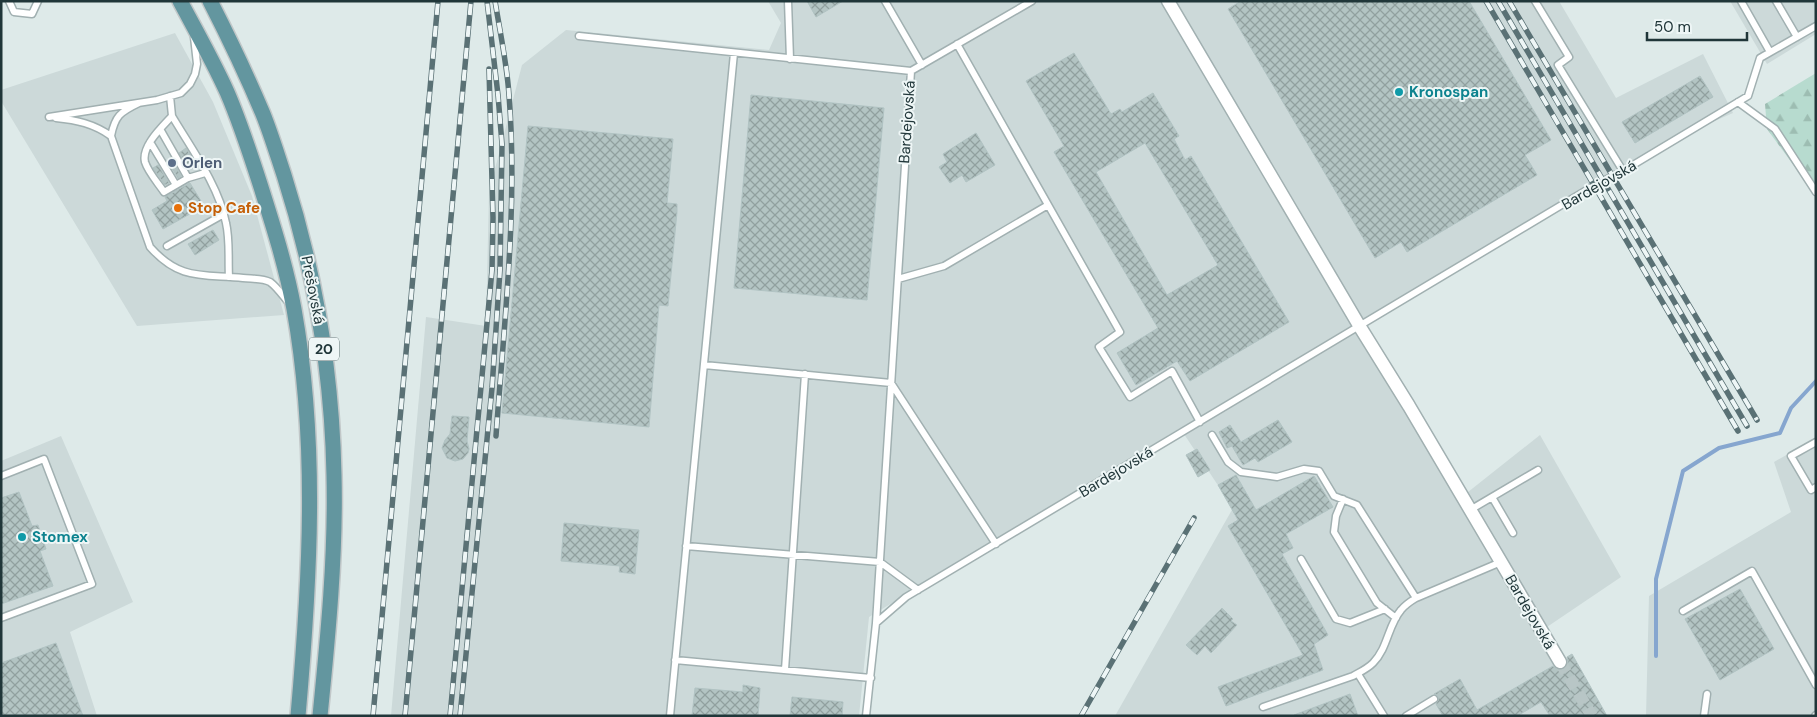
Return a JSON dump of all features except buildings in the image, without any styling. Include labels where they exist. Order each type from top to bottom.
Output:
[{"type":"main road","name":"Prešovská","points":[[180,1],[227,92],[253,161],[277,238],[294,309],[304,383],[310,537],[308,596],[298,716]]},
{"type":"main road","name":"Prešovská","points":[[210,1],[240,61],[264,116],[276,150],[301,232],[320,324],[330,406],[334,475],[331,589],[320,716]]},
{"type":"street","name":"Bardejovská","points":[[1168,1],[1560,662]]},
{"type":"lane","points":[[9,1],[14,12],[32,14],[38,1]]},
{"type":"lane","points":[[788,1],[790,58]]},
{"type":"lane","points":[[885,1],[922,65]]},
{"type":"lane","name":"Bardejovská","points":[[579,36],[910,71],[1032,1]]},
{"type":"lane","points":[[1535,1],[1568,57],[1558,65],[1622,171]]},
{"type":"lane","points":[[1741,1],[1770,52]]},
{"type":"lane","points":[[1776,1],[1797,37]]},
{"type":"lane","name":"Prešovská","points":[[111,136],[88,124],[48,117],[139,103],[180,93],[190,84],[197,64],[192,23]]},
{"type":"lane","name":"Bardejovská","points":[[876,623],[906,597],[1595,185],[1748,96],[1760,58],[1816,26]]},
{"type":"lane","points":[[957,44],[1120,332],[1099,347],[1130,397],[1172,371],[1200,422]]},
{"type":"lane","points":[[670,716],[734,53]]},
{"type":"lane","name":"Bardejovská","points":[[866,716],[876,623],[910,71]]},
{"type":"lane","points":[[170,96],[172,116],[206,173],[224,214],[228,234],[229,277]]},
{"type":"lane","points":[[1738,102],[1776,129],[1816,192]]},
{"type":"lane","points":[[139,103],[121,113],[114,124],[111,136],[150,247],[158,256],[172,266],[190,275],[269,282],[294,309]]},
{"type":"lane","points":[[172,116],[150,142],[145,154],[145,161],[164,192],[188,178],[206,173]]},
{"type":"lane","points":[[160,129],[188,178]]},
{"type":"lane","points":[[150,142],[176,185]]},
{"type":"lane","points":[[898,279],[944,266],[1048,205]]},
{"type":"lane","points":[[167,246],[224,214]]},
{"type":"lane","points":[[704,365],[891,383],[996,544]]},
{"type":"lane","points":[[785,670],[805,374]]},
{"type":"lane","points":[[1212,435],[1228,462],[1241,472],[1277,477],[1304,469],[1319,471],[1334,496],[1357,506],[1416,598]]},
{"type":"lane","points":[[1816,442],[1791,456],[1811,490],[1816,487]]},
{"type":"lane","points":[[1,476],[44,458],[92,584],[1,618]]},
{"type":"lane","points":[[1470,510],[1538,470]]},
{"type":"lane","points":[[1492,497],[1513,533]]},
{"type":"lane","points":[[1343,499],[1336,516],[1334,532],[1378,604],[1396,618]]},
{"type":"lane","points":[[686,546],[880,562],[918,590]]},
{"type":"lane","points":[[1301,559],[1336,620],[1350,623],[1385,610]]},
{"type":"lane","name":"Bardejovská","points":[[1263,707],[1358,674],[1380,655],[1400,610],[1416,598],[1501,562]]},
{"type":"lane","points":[[1683,611],[1752,571],[1816,685]]},
{"type":"lane","points":[[675,660],[870,678]]},
{"type":"lane","points":[[1358,674],[1384,716]]},
{"type":"lane","points":[[1704,716],[1707,694]]},
{"type":"lane","points":[[1406,716],[1434,699]]},
{"type":"shaded area","points":[[768,1],[1559,1],[1616,98],[1703,54],[1733,113],[1710,123],[1364,325],[1463,496],[1540,435],[1621,577],[1541,631],[1590,716],[1115,716],[1233,508],[1180,428],[869,617],[859,716],[391,716],[426,317],[486,326],[489,192],[522,65],[566,30],[769,50],[781,23]]},
{"type":"shaded area","points":[[1730,1],[1816,1],[1816,34],[1767,64]]},
{"type":"shaded area","points":[[175,33],[213,102],[252,196],[284,315],[137,326],[1,101],[1,90]]},
{"type":"shaded area","points":[[61,436],[133,602],[70,632],[97,716],[1,716],[1,461]]},
{"type":"shaded area","points":[[1816,438],[1816,716],[1646,716],[1649,596],[1791,512],[1774,462]]},
{"type":"green space","points":[[1816,73],[1816,196],[1767,129],[1765,104]]},
{"type":"waterway","points":[[1656,656],[1656,579],[1683,471],[1719,448],[1780,433],[1791,408],[1816,381]]},
{"type":"tunnel","points":[[1560,662],[1592,716]]},
{"type":"railway","points":[[373,716],[438,1]]},
{"type":"railway","points":[[405,716],[471,1]]},
{"type":"railway","points":[[460,716],[492,388],[500,270],[502,144],[487,1]]},
{"type":"railway","points":[[495,1],[508,83],[512,180],[509,266],[496,436]]},
{"type":"railway","points":[[1486,1],[1738,431]]},
{"type":"railway","points":[[1498,1],[1747,426]]},
{"type":"railway","points":[[1509,1],[1757,420]]},
{"type":"railway","points":[[450,716],[492,270],[493,218],[489,69]]},
{"type":"railway","points":[[1081,716],[1194,518]]},
{"type":"place","name":"Kronospan","points":[[1399,92]]},
{"type":"place","name":"Orlen","points":[[172,163]]},
{"type":"place","name":"Stop Cafe","points":[[178,208]]},
{"type":"place","name":"Stomex","points":[[22,537]]}]
